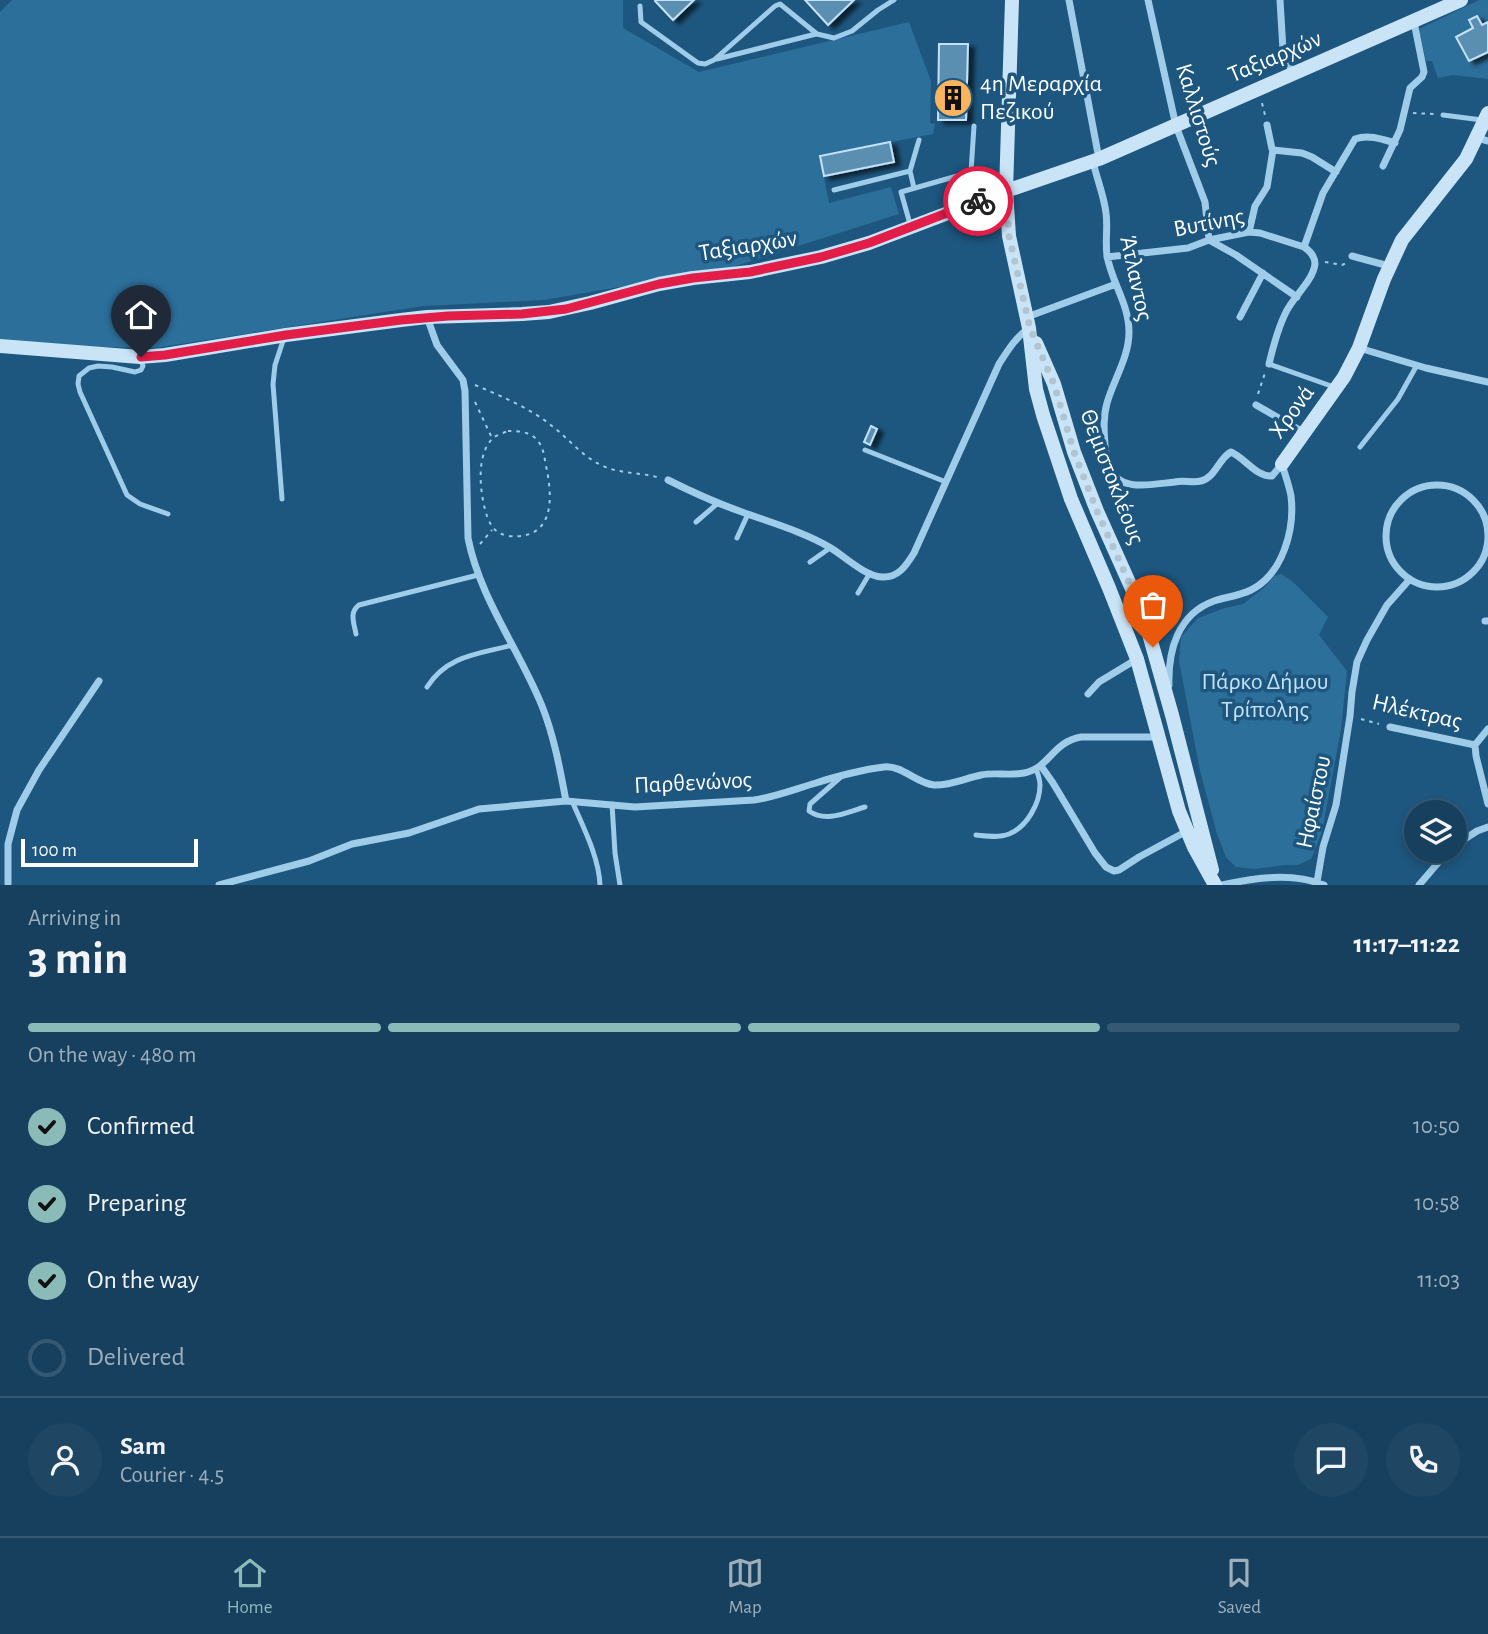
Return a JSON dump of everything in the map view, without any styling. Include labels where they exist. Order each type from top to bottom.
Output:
[{"type":"street","name":"Θεμιστοκλέους","points":[[1012,0],[1006,191],[1009,236],[1028,323],[1036,389],[1071,499],[1110,588],[1137,659],[1171,787],[1194,847],[1216,885]]},
{"type":"street","name":"Άτλαντος","points":[[1069,0],[1106,214],[1107,257],[1127,310],[1129,341],[1107,404],[1104,426],[1109,465],[1114,476],[1130,485],[1203,481],[1230,452],[1268,477],[1282,464]]},
{"type":"street","name":"Καλλιστούς","points":[[1148,0],[1175,126],[1205,202],[1209,240]]},
{"type":"street","points":[[1280,0],[1283,50],[1294,74]]},
{"type":"street","name":"Ταξιαρχών","points":[[0,346],[141,357],[165,355],[286,335],[427,317],[522,314],[566,309],[659,284],[750,272],[821,257],[869,243],[1096,160],[1458,1]]},
{"type":"street","points":[[1383,166],[1395,143],[1409,89],[1424,72],[1414,22]]},
{"type":"street","name":"Χρονά","points":[[1172,715],[1170,659],[1177,634],[1195,612],[1206,605],[1249,591],[1259,585],[1276,566],[1291,526],[1292,508],[1282,464],[1337,388],[1359,348],[1389,266],[1402,240],[1483,140],[1487,117]]},
{"type":"street","points":[[1249,232],[1255,206],[1267,187],[1273,150],[1267,125]]},
{"type":"street","points":[[1304,247],[1323,194],[1355,139],[1372,137],[1395,143]]},
{"type":"street","points":[[1273,150],[1302,153],[1336,172]]},
{"type":"street","name":"Βυτίνης","points":[[1107,257],[1188,248],[1209,240],[1249,232],[1261,233],[1304,247],[1314,258]]},
{"type":"street","points":[[1209,240],[1297,297]]},
{"type":"street","points":[[1352,257],[1389,266]]},
{"type":"street","points":[[1269,365],[1287,309],[1313,270],[1314,258]]},
{"type":"street","points":[[1240,317],[1263,273]]},
{"type":"street","points":[[668,480],[699,496],[768,520],[830,548],[878,577],[890,577],[906,567],[914,553],[999,364],[1013,341],[1028,323],[1116,284]]},
{"type":"street","points":[[427,317],[438,345],[463,380],[468,538],[471,554],[487,596],[546,718],[569,801]]},
{"type":"street","name":"Θεμιστοκλέους","points":[[1028,323],[1054,384],[1074,452],[1146,627],[1216,885]]},
{"type":"street","points":[[1359,348],[1488,382]]},
{"type":"street","points":[[1256,405],[1305,433]]},
{"type":"street","points":[[1423,487],[1452,487],[1465,493],[1484,515],[1488,529],[1488,543],[1480,563],[1465,579],[1452,585],[1423,585],[1410,579],[1391,557],[1387,543],[1391,515],[1399,502],[1423,487]]},
{"type":"street","name":"Ηφαίστου","points":[[1321,884],[1323,847],[1336,805],[1357,662],[1387,605],[1410,579]]},
{"type":"street","points":[[1088,694],[1099,682],[1137,659]]},
{"type":"street","points":[[8,885],[8,844],[17,810],[34,778],[99,681]]},
{"type":"street","name":"Ηλέκτρας","points":[[1390,727],[1475,745]]},
{"type":"street","points":[[1488,729],[1475,745],[1488,804]]},
{"type":"street","points":[[1158,737],[1073,739],[1058,747],[1039,767],[1053,783],[1095,853],[1106,867],[1114,871],[1187,831]]},
{"type":"street","name":"Παρθενώνος","points":[[219,885],[309,861],[360,842],[409,833],[474,810],[569,801],[635,807],[754,800],[882,767],[890,767],[935,785],[983,774],[1021,774],[1039,767]]},
{"type":"street","points":[[1467,838],[1488,827]]},
{"type":"street","points":[[1419,885],[1438,863]]},
{"type":"street","points":[[1222,885],[1272,877],[1294,878],[1321,884]]},
{"type":"lane","points":[[714,60],[780,4],[817,34],[828,38],[840,37],[852,31],[878,9],[894,0]]},
{"type":"lane","points":[[639,6],[641,22],[698,63],[705,64],[817,34]]},
{"type":"lane","points":[[1443,115],[1487,117]]},
{"type":"lane","points":[[911,228],[901,192],[971,172],[974,126]]},
{"type":"lane","points":[[914,188],[910,171],[919,140]]},
{"type":"lane","points":[[834,190],[910,171]]},
{"type":"lane","points":[[282,499],[273,384],[275,365],[286,335]]},
{"type":"lane","points":[[141,357],[141,370],[135,372],[98,366],[89,368],[79,376],[78,384],[127,495],[140,504],[169,513]]},
{"type":"lane","points":[[1269,365],[1337,388]]},
{"type":"lane","points":[[1360,447],[1398,399],[1417,365]]},
{"type":"lane","points":[[865,450],[946,482]]},
{"type":"lane","points":[[696,522],[718,503]]},
{"type":"lane","points":[[737,538],[748,514]]},
{"type":"lane","points":[[810,562],[830,548]]},
{"type":"lane","points":[[858,593],[870,573]]},
{"type":"lane","points":[[356,634],[352,613],[359,605],[478,575]]},
{"type":"lane","points":[[427,687],[438,672],[454,661],[513,645]]},
{"type":"lane","points":[[976,835],[1008,835],[1019,829],[1033,811],[1040,783],[1039,767]]},
{"type":"lane","points":[[842,776],[808,807],[809,811],[831,817],[865,807]]},
{"type":"lane","points":[[569,801],[591,847],[599,871],[600,885]]},
{"type":"lane","points":[[612,804],[615,853],[621,885]]},
{"type":"path","points":[[1259,88],[1267,125]]},
{"type":"path","points":[[1404,113],[1443,115]]},
{"type":"path","points":[[1314,258],[1342,265],[1348,263],[1352,257]]},
{"type":"path","points":[[1256,405],[1256,398],[1269,365]]},
{"type":"path","points":[[463,380],[550,424],[600,466],[668,480]]},
{"type":"path","points":[[475,401],[493,439]]},
{"type":"path","points":[[516,431],[534,437],[541,446],[549,480],[550,506],[542,526],[525,535],[502,535],[493,529],[482,503],[481,463],[493,439],[499,434],[516,431]]},
{"type":"path","points":[[471,554],[493,529]]},
{"type":"path","name":"Ηλέκτρας","points":[[1350,716],[1390,727]]},
{"type":"green space","points":[[12,0],[623,0],[623,28],[699,72],[909,22],[931,81],[930,123],[935,124],[933,134],[820,156],[829,203],[891,187],[899,214],[729,268],[544,300],[423,306],[155,348],[0,345],[0,12]]},
{"type":"green space","points":[[1479,0],[1488,0],[1488,79],[1453,75],[1438,78],[1432,61],[1426,61],[1419,29]]},
{"type":"green space","name":"Πάρκο Δήμου Τρίπολης","points":[[1281,574],[1292,581],[1328,617],[1319,635],[1347,671],[1341,729],[1322,832],[1311,859],[1298,865],[1255,869],[1236,867],[1226,857],[1217,834],[1200,771],[1179,661],[1181,637],[1198,618],[1243,604],[1265,587],[1274,576]]},
{"type":"building","points":[[656,0],[694,0],[673,20]]},
{"type":"building","points":[[805,0],[854,0],[828,25]]},
{"type":"building","points":[[1477,16],[1482,25],[1488,22],[1488,52],[1469,61],[1456,37],[1473,28],[1469,20]]},
{"type":"building","name":"4η Μεραρχία Πεζικού","points":[[939,44],[968,44],[966,120],[938,120]]},
{"type":"building","points":[[890,142],[894,162],[824,176],[820,156]]},
{"type":"building","points":[[871,426],[877,429],[870,445],[864,442]]},
{"type":"way so far","points":[[978,201],[1006,191],[1009,236],[1030,328],[1054,384],[1074,452],[1132,589],[1153,647]]},
{"type":"place","name":"4η Μεραρχία Πεζικού","points":[[953,98]]},
{"type":"route","points":[[141,357],[427,317],[522,314],[566,309],[659,284],[750,272],[821,257],[869,243],[978,201]]}]
